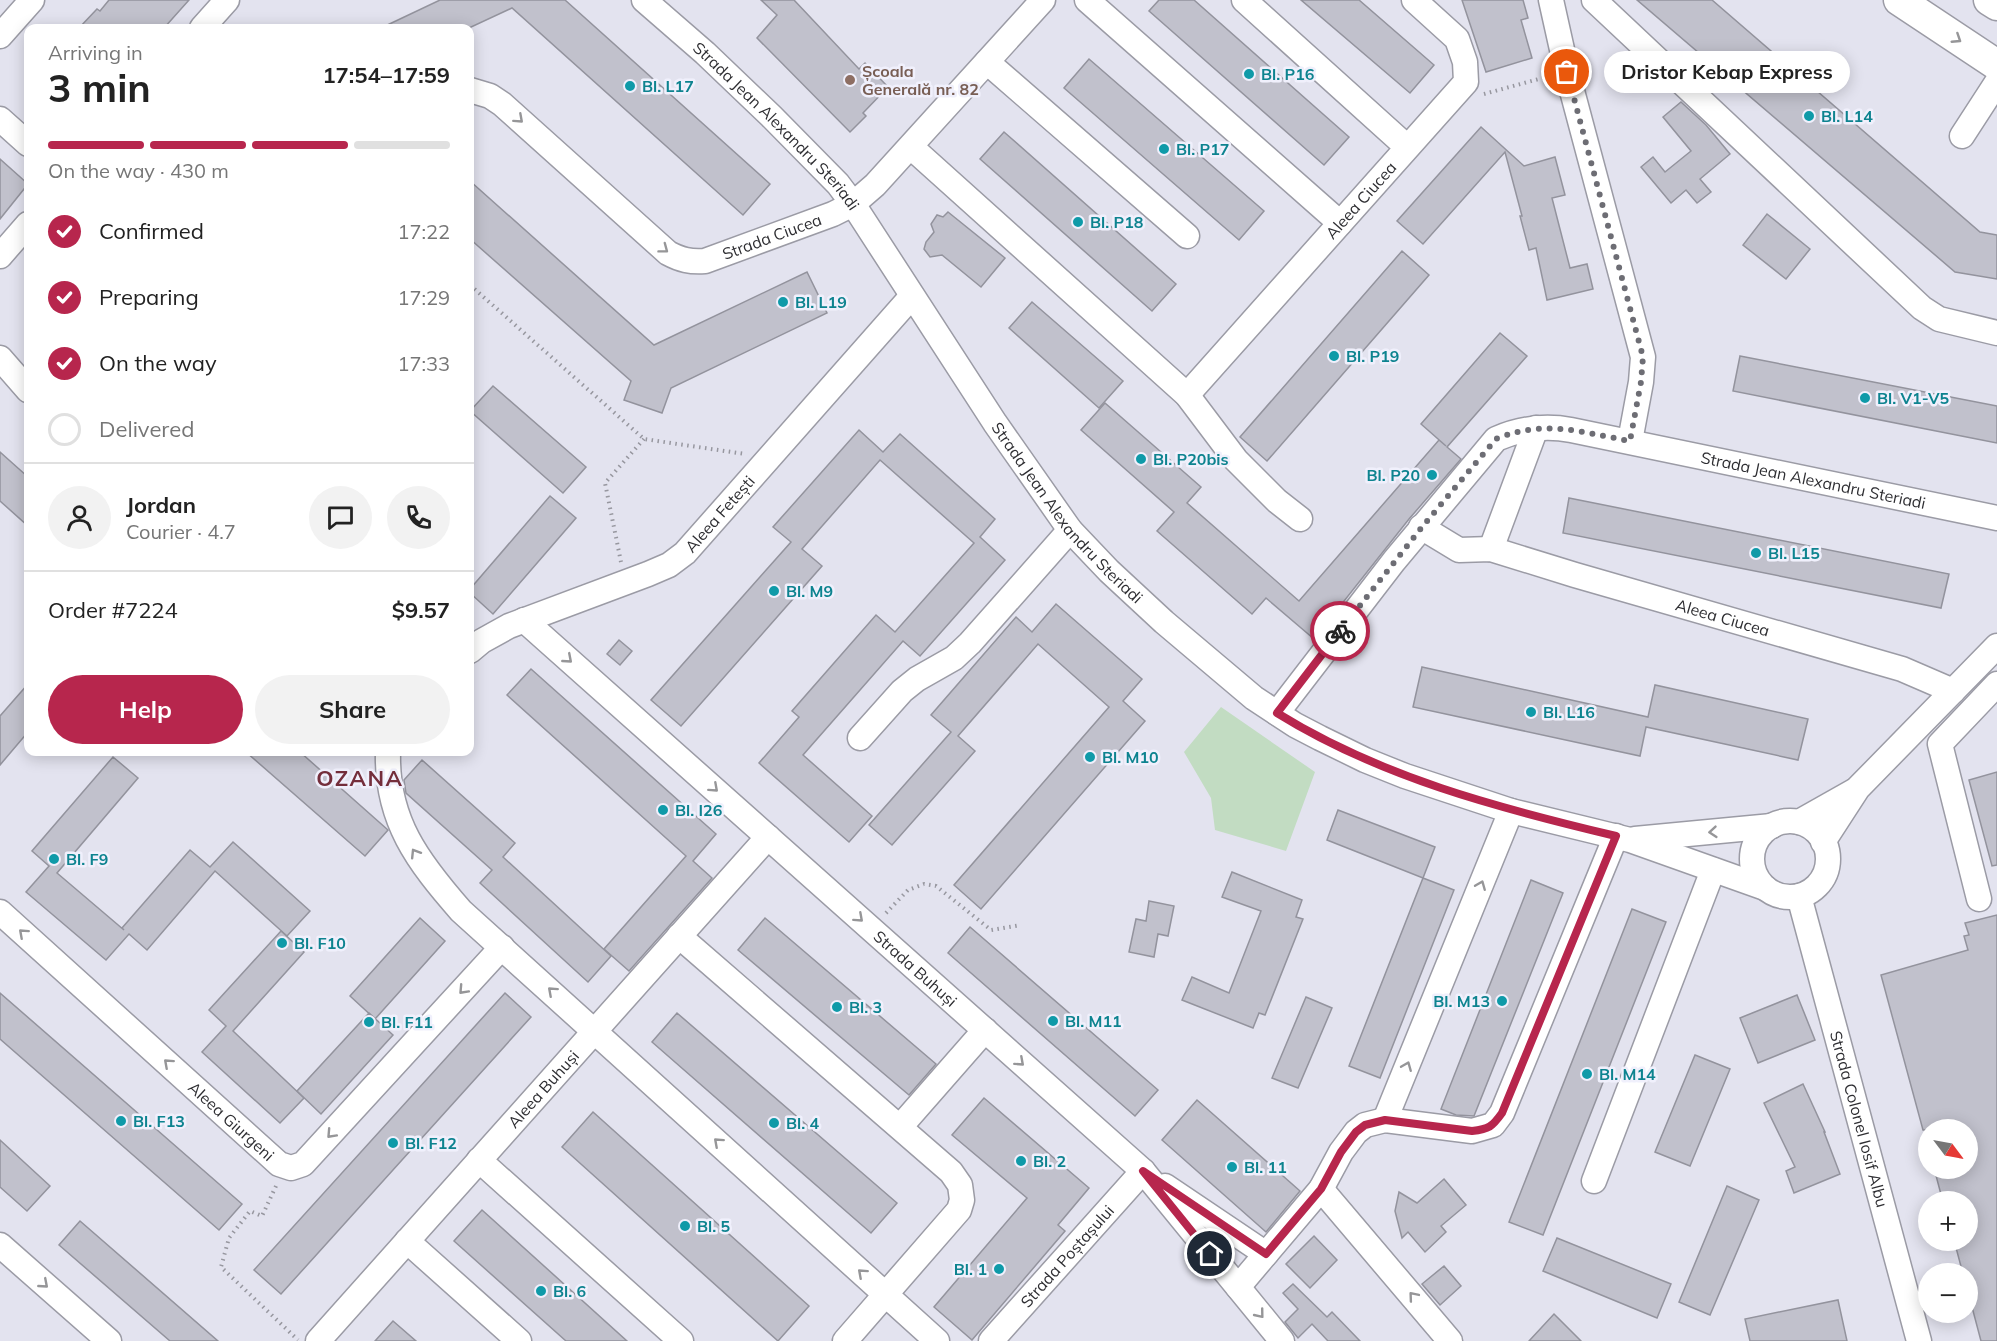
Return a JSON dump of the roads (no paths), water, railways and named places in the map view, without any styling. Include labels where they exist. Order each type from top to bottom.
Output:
[{"type":"main road","points":[[1989,0],[1997,5]]},
{"type":"main road","points":[[1916,4],[1997,64]]},
{"type":"street","points":[[0,36],[32,0]]},
{"type":"street","points":[[206,24],[227,0]]},
{"type":"street","name":"Strada Jean Alexandru Steriadi","points":[[644,0],[705,53],[838,184],[995,423],[1070,530],[1109,571],[1164,622],[1233,681],[1277,713],[1320,738],[1405,776],[1511,811],[1623,838],[1765,888]]},
{"type":"street","name":"Strada Ciucea","points":[[474,91],[490,96],[502,104],[658,245],[680,259],[692,262],[716,258],[833,214],[853,204],[912,147],[1043,0]]},
{"type":"street","points":[[1087,0],[1340,223]]},
{"type":"street","points":[[1244,0],[1407,147]]},
{"type":"street","name":"Aleea Ciucea","points":[[1186,395],[1466,82],[1465,62],[1457,39],[1414,0]]},
{"type":"street","points":[[1277,713],[1422,527],[1496,439],[1513,432],[1552,427],[1630,441],[1641,382],[1643,357],[1567,72],[1551,0]]},
{"type":"street","points":[[1594,0],[1922,308],[1938,319],[1997,333]]},
{"type":"street","points":[[987,62],[1187,236]]},
{"type":"street","points":[[1962,136],[1997,82]]},
{"type":"street","points":[[0,119],[24,140]]},
{"type":"street","points":[[912,147],[1186,395],[1236,460],[1277,501],[1300,519]]},
{"type":"street","points":[[0,256],[24,229]]},
{"type":"street","name":"Aleea Fetești","points":[[474,648],[495,633],[524,620],[669,565],[685,554],[912,296]]},
{"type":"street","points":[[0,358],[24,385]]},
{"type":"street","points":[[1491,549],[1536,428]]},
{"type":"street","name":"Strada Jean Alexandru Steriadi","points":[[1630,441],[1997,518]]},
{"type":"street","name":"Aleea Ciucea","points":[[1422,527],[1459,550],[1491,549],[1902,669],[1953,691]]},
{"type":"street","points":[[860,738],[902,691],[917,679],[954,658],[970,643],[1070,530]]},
{"type":"street","name":"Strada Buhuși","points":[[524,620],[1143,1171],[1282,1341]]},
{"type":"street","points":[[1824,842],[1858,788],[1997,646]]},
{"type":"street","points":[[1979,899],[1940,744],[1997,684]]},
{"type":"street","points":[[387,756],[394,810],[404,835],[434,880],[461,911],[937,1341]]},
{"type":"street","points":[[1799,822],[1858,788]]},
{"type":"street","points":[[1385,1120],[1511,811]]},
{"type":"street","points":[[1790,821],[1799,822],[1817,833],[1824,842],[1828,859],[1823,877],[1813,890],[1799,896],[1775,895],[1757,879],[1752,868],[1755,844],[1772,826],[1790,821]]},
{"type":"street","name":"Strada Jean Alexandru Steriadi","points":[[1623,838],[1772,826]]},
{"type":"street","name":"Aleea Buhuși","points":[[318,1341],[768,837]]},
{"type":"street","points":[[1238,1287],[1321,1189],[1341,1152],[1356,1132],[1365,1125],[1385,1120],[1472,1131],[1493,1125],[1502,1113],[1623,838]]},
{"type":"street","points":[[1594,1181],[1713,870]]},
{"type":"street","name":"Strada Colonel Iosif Albu","points":[[1799,896],[1919,1341]]},
{"type":"street","name":"Aleea Giurgeni","points":[[0,912],[279,1164],[291,1168],[303,1164],[502,947]]},
{"type":"street","points":[[679,936],[951,1172],[960,1185],[962,1200],[959,1210],[844,1341]]},
{"type":"street","points":[[900,1127],[985,1030]]},
{"type":"street","points":[[479,1160],[681,1341]]},
{"type":"street","points":[[1143,1171],[1266,1254]]},
{"type":"street","name":"Strada Poștașului","points":[[991,1341],[1143,1171]]},
{"type":"street","points":[[1321,1189],[1450,1341]]},
{"type":"street","points":[[407,1241],[519,1341]]},
{"type":"street","points":[[0,1245],[109,1341]]},
{"type":"place","name":"Dristor Kebap Express","points":[[1567,72]]},
{"type":"place","name":"Bl. P16","points":[[1249,74]]},
{"type":"place","name":"Școala Generală nr. 82","points":[[850,80]]},
{"type":"place","name":"Bl. L17","points":[[630,86]]},
{"type":"place","name":"Bl. L14","points":[[1809,116]]},
{"type":"place","name":"Bl. P17","points":[[1164,149]]},
{"type":"place","name":"Bl. P18","points":[[1078,222]]},
{"type":"place","name":"Bl. L19","points":[[783,302]]},
{"type":"place","name":"Bl. P19","points":[[1334,356]]},
{"type":"place","name":"Bl. V1-V5","points":[[1865,398]]},
{"type":"place","name":"Bl. P20bis","points":[[1141,459]]},
{"type":"place","name":"Bl. P20","points":[[1432,475]]},
{"type":"place","name":"Bl. L15","points":[[1756,553]]},
{"type":"place","name":"Bl. M9","points":[[774,591]]},
{"type":"place","name":"Bl. L16","points":[[1531,712]]},
{"type":"place","name":"Bl. M10","points":[[1090,757]]},
{"type":"place","name":"Bl. I26","points":[[663,810]]},
{"type":"place","name":"Bl. F9","points":[[54,859]]},
{"type":"place","name":"Bl. F10","points":[[282,943]]},
{"type":"place","name":"Bl. M13","points":[[1502,1001]]},
{"type":"place","name":"Bl. 3","points":[[837,1007]]},
{"type":"place","name":"Bl. M11","points":[[1053,1021]]},
{"type":"place","name":"Bl. F11","points":[[369,1022]]},
{"type":"place","name":"Bl. M14","points":[[1587,1074]]},
{"type":"place","name":"Bl. F13","points":[[121,1121]]},
{"type":"place","name":"Bl. 4","points":[[774,1123]]},
{"type":"place","name":"Bl. F12","points":[[393,1143]]},
{"type":"place","name":"Bl. 2","points":[[1021,1161]]},
{"type":"place","name":"Bl. 11","points":[[1232,1167]]},
{"type":"place","name":"Bl. 5","points":[[685,1226]]},
{"type":"place","name":"Bl. 1","points":[[999,1269]]},
{"type":"place","name":"Bl. 6","points":[[541,1291]]},
{"type":"district","name":"OZANA","points":[[360,778]]}]
